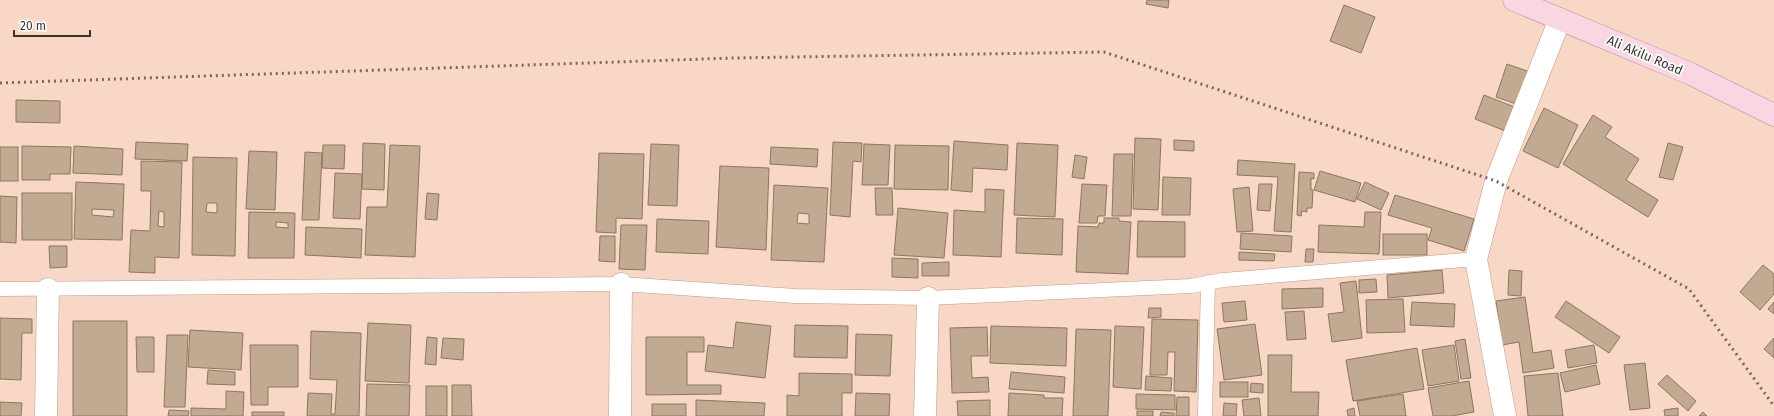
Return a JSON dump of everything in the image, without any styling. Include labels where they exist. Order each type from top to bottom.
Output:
[{"type":"main road","name":"Ali Akilu Road","points":[[1514,0],[1691,74],[1774,115]]},
{"type":"street","points":[[1505,416],[1476,260],[1496,181],[1560,19]]},
{"type":"street","points":[[620,416],[621,284]]},
{"type":"street","points":[[46,416],[48,289]]},
{"type":"street","points":[[925,416],[928,298]]},
{"type":"lane","points":[[0,289],[621,284],[796,296],[928,298],[1191,286],[1208,282],[1476,260]]},
{"type":"lane","points":[[1205,416],[1208,282]]},
{"type":"building","points":[[1147,0],[1169,0],[1168,8],[1146,4]]},
{"type":"building","points":[[1344,5],[1375,17],[1361,53],[1330,41]]},
{"type":"building","points":[[1507,64],[1530,72],[1519,105],[1496,97]]},
{"type":"building","points":[[1484,95],[1517,108],[1508,132],[1475,119]]},
{"type":"building","points":[[16,100],[60,101],[60,123],[16,122]]},
{"type":"building","points":[[1544,108],[1578,125],[1558,168],[1523,151]]},
{"type":"building","points":[[1593,115],[1612,127],[1605,137],[1639,159],[1626,180],[1658,200],[1648,217],[1563,164]]},
{"type":"building","points":[[1135,138],[1161,139],[1158,210],[1133,209]]},
{"type":"building","points":[[1174,140],[1194,141],[1194,151],[1174,150]]},
{"type":"building","points":[[954,141],[1008,145],[1007,170],[973,168],[972,192],[951,190]]},
{"type":"building","points":[[136,142],[188,144],[187,161],[135,159]]},
{"type":"building","points":[[833,142],[862,143],[861,162],[853,161],[850,217],[830,215]]},
{"type":"building","points":[[363,143],[385,144],[384,190],[362,189]]},
{"type":"building","points":[[1017,143],[1058,145],[1055,217],[1014,215]]},
{"type":"building","points":[[1668,143],[1683,147],[1673,180],[1659,177]]},
{"type":"building","points":[[651,144],[679,145],[677,206],[648,205]]},
{"type":"building","points":[[864,144],[890,145],[888,185],[862,185]]},
{"type":"building","points":[[323,145],[345,145],[344,169],[322,168]]},
{"type":"building","points":[[390,145],[420,146],[415,257],[365,255],[367,207],[387,207]]},
{"type":"building","points":[[895,145],[949,146],[948,190],[894,189]]},
{"type":"building","points":[[22,146],[71,147],[70,174],[50,174],[50,180],[22,180]]},
{"type":"building","points":[[74,146],[123,149],[122,175],[73,173]]},
{"type":"building","points":[[0,147],[18,147],[18,181],[0,181]]},
{"type":"building","points":[[771,147],[818,149],[817,167],[770,164]]},
{"type":"building","points":[[249,151],[277,152],[275,210],[246,209]]},
{"type":"building","points":[[305,152],[322,153],[319,220],[302,220]]},
{"type":"building","points":[[599,153],[644,154],[642,219],[616,218],[616,233],[596,232]]},
{"type":"building","points":[[1114,154],[1133,154],[1131,216],[1112,216]]},
{"type":"building","points":[[1075,155],[1087,157],[1084,179],[1072,177]]},
{"type":"building","points":[[193,157],[237,158],[235,256],[192,255]],"holes":[[[207,203],[217,203],[217,213],[206,212]]]},
{"type":"building","points":[[1238,160],[1295,164],[1291,232],[1274,231],[1278,177],[1237,175]]},
{"type":"building","points":[[141,161],[182,162],[179,258],[155,257],[155,273],[129,272],[131,230],[150,231],[151,191],[141,191]],"holes":[[[159,211],[164,212],[164,227],[158,226]]]},
{"type":"building","points":[[720,166],[769,168],[766,250],[716,247]]},
{"type":"building","points":[[1320,171],[1361,183],[1355,202],[1314,190]]},
{"type":"building","points":[[1299,172],[1314,173],[1314,179],[1311,178],[1311,190],[1313,190],[1312,208],[1307,208],[1307,212],[1302,211],[1301,216],[1297,215]]},
{"type":"building","points":[[335,173],[362,174],[360,219],[333,218]]},
{"type":"building","points":[[1163,177],[1191,178],[1190,215],[1162,215]]},
{"type":"building","points":[[76,182],[124,184],[122,240],[74,239]],"holes":[[[92,209],[114,210],[113,217],[92,215]]]},
{"type":"building","points":[[1365,182],[1389,193],[1381,210],[1357,199]]},
{"type":"building","points":[[1082,184],[1107,185],[1105,216],[1098,216],[1097,223],[1079,223]]},
{"type":"building","points":[[1259,184],[1272,184],[1270,211],[1257,210]]},
{"type":"building","points":[[774,185],[828,188],[824,262],[771,260]],"holes":[[[798,213],[809,214],[809,224],[797,223]]]},
{"type":"building","points":[[1249,187],[1253,231],[1237,232],[1233,189]]},
{"type":"building","points":[[875,188],[892,188],[893,215],[876,215]]},
{"type":"building","points":[[985,189],[1004,190],[1001,257],[953,255],[954,210],[985,212]]},
{"type":"building","points":[[22,193],[72,193],[72,240],[22,240]]},
{"type":"building","points":[[427,193],[439,194],[437,220],[425,219]]},
{"type":"building","points":[[1395,195],[1474,219],[1464,251],[1428,240],[1432,228],[1388,215]]},
{"type":"building","points":[[0,196],[17,197],[16,243],[0,242]]},
{"type":"building","points":[[898,208],[948,213],[944,258],[894,255]]},
{"type":"building","points":[[249,212],[295,213],[294,258],[248,258]],"holes":[[[276,222],[288,223],[288,228],[276,227]]]},
{"type":"building","points":[[1365,212],[1381,212],[1379,254],[1318,252],[1319,225],[1364,227]]},
{"type":"building","points":[[1017,218],[1063,219],[1062,255],[1016,253]]},
{"type":"building","points":[[1104,218],[1119,218],[1119,221],[1131,222],[1128,274],[1076,272],[1078,226],[1098,227],[1099,223],[1104,223]]},
{"type":"building","points":[[657,219],[709,221],[708,254],[656,252]]},
{"type":"building","points":[[1138,221],[1185,222],[1185,257],[1137,257]]},
{"type":"building","points":[[621,225],[647,225],[645,270],[619,269]]},
{"type":"building","points":[[306,227],[362,229],[361,258],[305,255]]},
{"type":"building","points":[[1241,233],[1292,236],[1291,252],[1240,249]]},
{"type":"building","points":[[1383,234],[1427,234],[1427,255],[1383,255]]},
{"type":"building","points":[[600,236],[615,236],[615,262],[599,261]]},
{"type":"building","points":[[49,246],[67,246],[67,267],[50,268]]},
{"type":"building","points":[[1306,249],[1314,249],[1313,262],[1305,262]]},
{"type":"building","points":[[1239,252],[1275,254],[1274,261],[1239,260]]},
{"type":"building","points":[[892,258],[918,259],[918,278],[892,277]]},
{"type":"building","points":[[949,262],[949,276],[922,276],[922,263]]},
{"type":"building","points":[[1763,265],[1774,274],[1774,294],[1760,310],[1740,292]]},
{"type":"building","points":[[1442,270],[1444,293],[1388,298],[1387,275]]},
{"type":"building","points":[[1509,270],[1522,271],[1521,296],[1508,295]]},
{"type":"building","points":[[1376,279],[1377,292],[1359,293],[1359,280]]},
{"type":"building","points":[[1356,281],[1362,338],[1332,342],[1328,314],[1344,312],[1340,283]]},
{"type":"building","points":[[1323,288],[1323,307],[1282,309],[1282,289]]},
{"type":"building","points":[[1525,297],[1533,353],[1551,350],[1554,368],[1523,373],[1519,342],[1502,345],[1496,301]]},
{"type":"building","points":[[1403,299],[1405,332],[1367,333],[1366,300]]},
{"type":"building","points":[[1245,301],[1247,320],[1224,322],[1222,303]]},
{"type":"building","points":[[1566,301],[1620,337],[1609,353],[1555,317]]},
{"type":"building","points":[[1412,302],[1455,304],[1454,327],[1410,325]]},
{"type":"building","points":[[1774,302],[1774,314],[1768,309]]},
{"type":"building","points":[[1149,308],[1161,308],[1161,317],[1148,318]]},
{"type":"building","points":[[1304,311],[1306,339],[1287,340],[1285,312]]},
{"type":"building","points":[[0,318],[32,319],[32,333],[22,333],[21,380],[0,379]]},
{"type":"building","points":[[1152,319],[1198,320],[1196,392],[1174,391],[1175,352],[1168,352],[1167,375],[1150,375]]},
{"type":"building","points":[[73,321],[127,321],[127,416],[73,416]]},
{"type":"building","points":[[736,322],[771,326],[765,378],[705,371],[708,345],[733,348]]},
{"type":"building","points":[[368,323],[411,325],[409,383],[365,381]]},
{"type":"building","points":[[1255,324],[1262,375],[1224,380],[1217,329]]},
{"type":"building","points":[[795,325],[848,326],[847,358],[794,357]]},
{"type":"building","points":[[991,326],[1067,328],[1066,366],[990,363]]},
{"type":"building","points":[[1115,326],[1144,327],[1141,389],[1113,387]]},
{"type":"building","points":[[987,327],[988,356],[971,356],[972,378],[988,377],[989,392],[952,393],[950,328]]},
{"type":"building","points":[[1076,329],[1111,330],[1108,416],[1073,416]]},
{"type":"building","points":[[190,330],[243,333],[241,370],[188,367]]},
{"type":"building","points":[[311,331],[361,333],[359,416],[307,416],[308,393],[332,394],[331,414],[335,414],[337,380],[310,379]]},
{"type":"building","points":[[856,334],[892,335],[890,376],[855,375]]},
{"type":"building","points":[[167,335],[188,335],[185,407],[164,407]]},
{"type":"building","points":[[136,337],[154,337],[154,372],[137,372]]},
{"type":"building","points":[[427,337],[437,338],[436,365],[425,364]]},
{"type":"building","points":[[646,337],[704,337],[704,352],[687,352],[687,385],[721,385],[721,394],[646,395]]},
{"type":"building","points":[[443,338],[464,339],[463,360],[441,358]]},
{"type":"building","points":[[1774,338],[1774,358],[1764,349]]},
{"type":"building","points":[[1465,339],[1471,378],[1461,379],[1455,341]]},
{"type":"building","points":[[250,345],[298,345],[298,387],[268,387],[268,405],[251,405]]},
{"type":"building","points":[[1454,345],[1459,381],[1428,386],[1422,350]]},
{"type":"building","points":[[1594,345],[1597,363],[1568,368],[1565,350]]},
{"type":"building","points":[[1417,348],[1424,389],[1353,401],[1346,360]]},
{"type":"building","points":[[1268,355],[1292,355],[1291,392],[1319,392],[1318,416],[1268,416]]},
{"type":"building","points":[[1645,363],[1650,408],[1630,410],[1624,365]]},
{"type":"building","points":[[1596,365],[1600,384],[1565,392],[1560,373]]},
{"type":"building","points":[[208,370],[235,372],[235,385],[207,384]]},
{"type":"building","points":[[1011,372],[1065,377],[1064,393],[1009,389]]},
{"type":"building","points":[[799,373],[852,374],[852,393],[842,393],[842,416],[787,416],[787,395],[799,396]]},
{"type":"building","points":[[1558,373],[1563,416],[1528,416],[1524,376]]},
{"type":"building","points":[[1667,375],[1696,401],[1688,411],[1658,384]]},
{"type":"building","points":[[1146,376],[1172,378],[1171,391],[1145,390]]},
{"type":"building","points":[[1469,381],[1474,412],[1452,416],[1433,416],[1428,388]]},
{"type":"building","points":[[1220,382],[1248,382],[1248,397],[1220,397]]},
{"type":"building","points":[[1251,383],[1263,384],[1263,393],[1250,392]]},
{"type":"building","points":[[367,384],[410,385],[409,416],[366,416]]},
{"type":"building","points":[[452,385],[471,385],[472,416],[452,416]]},
{"type":"building","points":[[426,386],[447,386],[447,416],[426,416]]},
{"type":"building","points":[[226,391],[244,392],[243,416],[191,416],[191,408],[226,409]]},
{"type":"building","points":[[856,393],[890,394],[889,416],[855,416]]},
{"type":"building","points":[[1009,393],[1044,395],[1044,398],[1063,398],[1062,416],[1008,416]]},
{"type":"building","points":[[1136,394],[1175,395],[1175,410],[1136,409]]},
{"type":"building","points":[[1403,394],[1406,416],[1360,416],[1357,401]]},
{"type":"building","points":[[1177,397],[1189,397],[1189,416],[1176,416]]},
{"type":"building","points":[[1259,398],[1261,416],[1244,416],[1242,400]]},
{"type":"building","points":[[696,400],[765,403],[764,416],[696,416]]},
{"type":"building","points":[[990,400],[990,416],[958,416],[957,401]]},
{"type":"building","points":[[0,402],[22,403],[21,416],[0,416]]},
{"type":"building","points":[[1224,403],[1237,404],[1236,416],[1223,416]]},
{"type":"building","points":[[652,404],[686,404],[686,416],[652,416]]},
{"type":"building","points":[[1354,408],[1355,416],[1348,416],[1347,410]]},
{"type":"building","points":[[1678,408],[1678,416],[1665,416],[1664,410]]},
{"type":"building","points":[[169,410],[189,411],[188,416],[168,416]]},
{"type":"building","points":[[1137,411],[1153,411],[1153,416],[1137,416]]},
{"type":"building","points":[[252,412],[284,412],[284,416],[252,416]]},
{"type":"building","points":[[1161,412],[1174,413],[1174,416],[1160,416]]},
{"type":"building","points":[[1703,412],[1707,416],[1699,416]]},
{"type":"railway","points":[[0,83],[733,58],[1104,52],[1496,181],[1689,289],[1774,406]]}]
